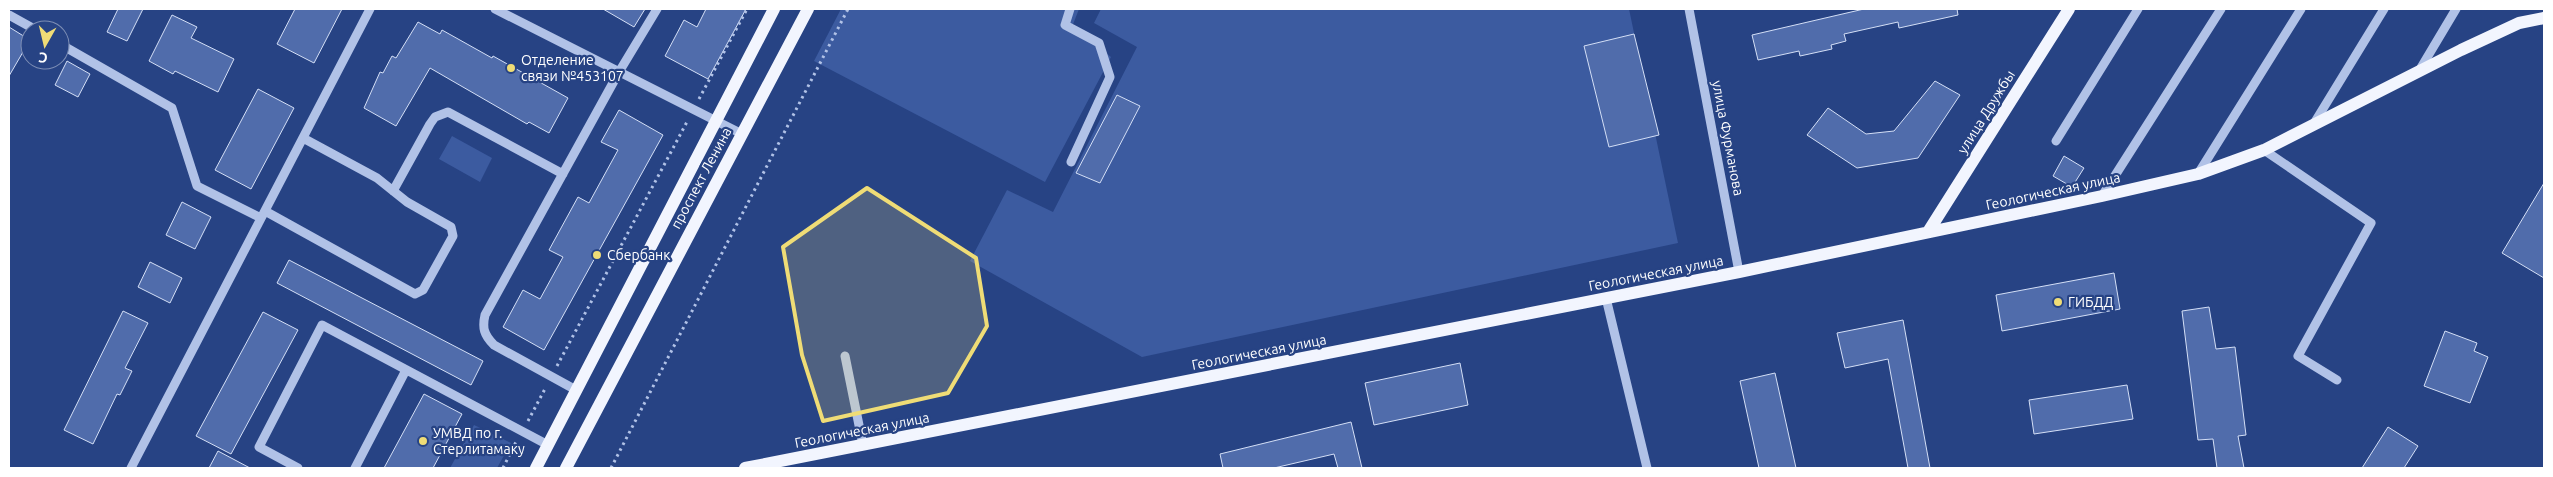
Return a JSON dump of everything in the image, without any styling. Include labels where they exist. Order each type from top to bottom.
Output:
[{"type":"main road","name":"проспект Ленина","points":[[536,468],[774,9]]},
{"type":"main road","name":"проспект Ленина","points":[[566,468],[808,9]]},
{"type":"main road","name":"улица Дружбы","points":[[1928,232],[2069,9]]},
{"type":"main road","name":"Геологическая улица","points":[[746,468],[1739,272],[2198,174],[2264,150],[2519,23],[2544,18]]},
{"type":"street","points":[[131,468],[370,9]]},
{"type":"street","points":[[495,9],[742,134]]},
{"type":"street","points":[[576,390],[494,345],[487,338],[483,324],[486,315],[619,72],[657,9]]},
{"type":"street","points":[[1070,9],[1065,25],[1099,44],[1110,77],[1071,162]]},
{"type":"street","name":"улица Фурманова","points":[[1689,9],[1739,272]]},
{"type":"street","points":[[2056,141],[2138,9]]},
{"type":"street","points":[[2102,196],[2221,9]]},
{"type":"street","points":[[2198,174],[2301,9]]},
{"type":"street","points":[[2313,125],[2384,9]]},
{"type":"street","points":[[2418,72],[2456,9]]},
{"type":"street","points":[[9,15],[20,21]]},
{"type":"street","points":[[70,50],[172,108],[197,186],[263,215],[418,294],[423,290],[454,232],[451,227],[406,202],[377,178],[303,138]]},
{"type":"street","points":[[393,191],[430,124],[435,117],[448,112],[563,174]]},
{"type":"street","points":[[2264,150],[2371,223],[2298,356],[2337,380]]},
{"type":"street","points":[[1606,298],[1647,468]]},
{"type":"street","points":[[298,468],[259,447],[322,325],[548,445]]},
{"type":"street","points":[[845,356],[862,445]]},
{"type":"street","points":[[355,468],[406,370]]},
{"type":"path","points":[[503,468],[747,9]]},
{"type":"path","points":[[611,468],[848,9]]},
{"type":"highlighted area","points":[[867,188],[976,258],[987,326],[948,393],[823,421],[802,355],[783,247]]},
{"type":"shaded area","points":[[841,9],[1079,9],[1072,27],[1111,57],[1045,182],[814,61]]},
{"type":"shaded area","points":[[1101,9],[1629,9],[1678,243],[1142,357],[970,261],[1007,190],[1053,212],[1137,47],[1094,23]]},
{"type":"shaded area","points":[[452,136],[492,158],[480,182],[439,159]]},
{"type":"shaded area","points":[[474,425],[511,443],[497,468],[450,468]]},
{"type":"building","points":[[118,9],[143,9],[127,41],[107,32]]},
{"type":"building","points":[[295,9],[342,9],[314,63],[277,44]]},
{"type":"building","points":[[603,9],[645,9],[634,27]]},
{"type":"building","points":[[706,9],[746,9],[708,79],[665,56],[684,20],[697,27]]},
{"type":"building","points":[[1864,9],[1957,9],[1958,15],[1899,28],[1898,22],[1844,34],[1846,41],[1831,45],[1832,49],[1800,56],[1799,51],[1758,60],[1752,35]]},
{"type":"building","points":[[172,15],[197,27],[191,38],[234,59],[218,92],[175,71],[173,74],[149,61]]},
{"type":"building","points":[[418,22],[440,34],[442,30],[568,98],[549,133],[529,122],[527,124],[430,68],[396,126],[364,108],[380,72],[383,73],[392,56],[396,58]]},
{"type":"building","points":[[9,27],[20,34],[20,57],[9,76]]},
{"type":"building","points":[[1634,34],[1659,135],[1609,147],[1584,46]]},
{"type":"building","points":[[70,63],[90,74],[78,97],[55,85],[62,70],[70,70]]},
{"type":"building","points":[[1935,81],[1960,95],[1918,158],[1857,168],[1807,135],[1828,108],[1866,134],[1894,131]]},
{"type":"building","points":[[258,89],[294,108],[251,189],[215,170]]},
{"type":"building","points":[[1117,95],[1140,106],[1100,183],[1076,173]]},
{"type":"building","points":[[619,110],[663,135],[544,350],[503,327],[523,290],[540,299],[563,257],[549,250],[578,197],[589,203],[618,150],[601,142]]},
{"type":"building","points":[[2064,156],[2084,168],[2072,187],[2053,176]]},
{"type":"building","points":[[2544,183],[2544,278],[2502,253]]},
{"type":"building","points":[[182,202],[211,217],[195,249],[166,235]]},
{"type":"building","points":[[289,260],[483,361],[471,385],[277,283]]},
{"type":"building","points":[[150,262],[182,278],[170,303],[138,287]]},
{"type":"building","name":"ГИБДД","points":[[2114,273],[2120,309],[2002,331],[1996,295]]},
{"type":"building","points":[[2209,307],[2216,349],[2235,347],[2246,435],[2238,436],[2244,468],[2217,468],[2213,439],[2198,440],[2182,311]]},
{"type":"building","points":[[123,311],[148,323],[125,368],[132,371],[120,395],[117,394],[93,444],[64,430]]},
{"type":"building","points":[[263,312],[298,330],[231,454],[196,436]]},
{"type":"building","points":[[1903,320],[1930,468],[1908,468],[1888,359],[1845,368],[1837,333]]},
{"type":"building","points":[[2445,331],[2477,343],[2474,351],[2488,357],[2470,403],[2424,386]]},
{"type":"building","points":[[1460,363],[1468,405],[1374,425],[1365,383]]},
{"type":"building","points":[[1775,373],[1796,468],[1759,468],[1740,381]]},
{"type":"building","points":[[2127,385],[2133,419],[2034,434],[2029,400]]},
{"type":"building","name":"УМВД по г. Стерлитамаку","points":[[424,394],[462,414],[433,468],[384,468]]},
{"type":"building","points":[[1351,422],[1362,468],[1338,468],[1334,454],[1274,468],[1223,468],[1220,454]]},
{"type":"building","points":[[2388,427],[2418,446],[2404,468],[2362,468]]},
{"type":"building","points":[[218,451],[250,468],[209,468]]},
{"type":"place","name":"Отделение связи №453107","points":[[511,68]]},
{"type":"place","name":"Сбербанк","points":[[597,255]]},
{"type":"place","name":"ГИБДД","points":[[2058,302]]},
{"type":"place","name":"УМВД по г. Стерлитамаку","points":[[423,441]]}]
